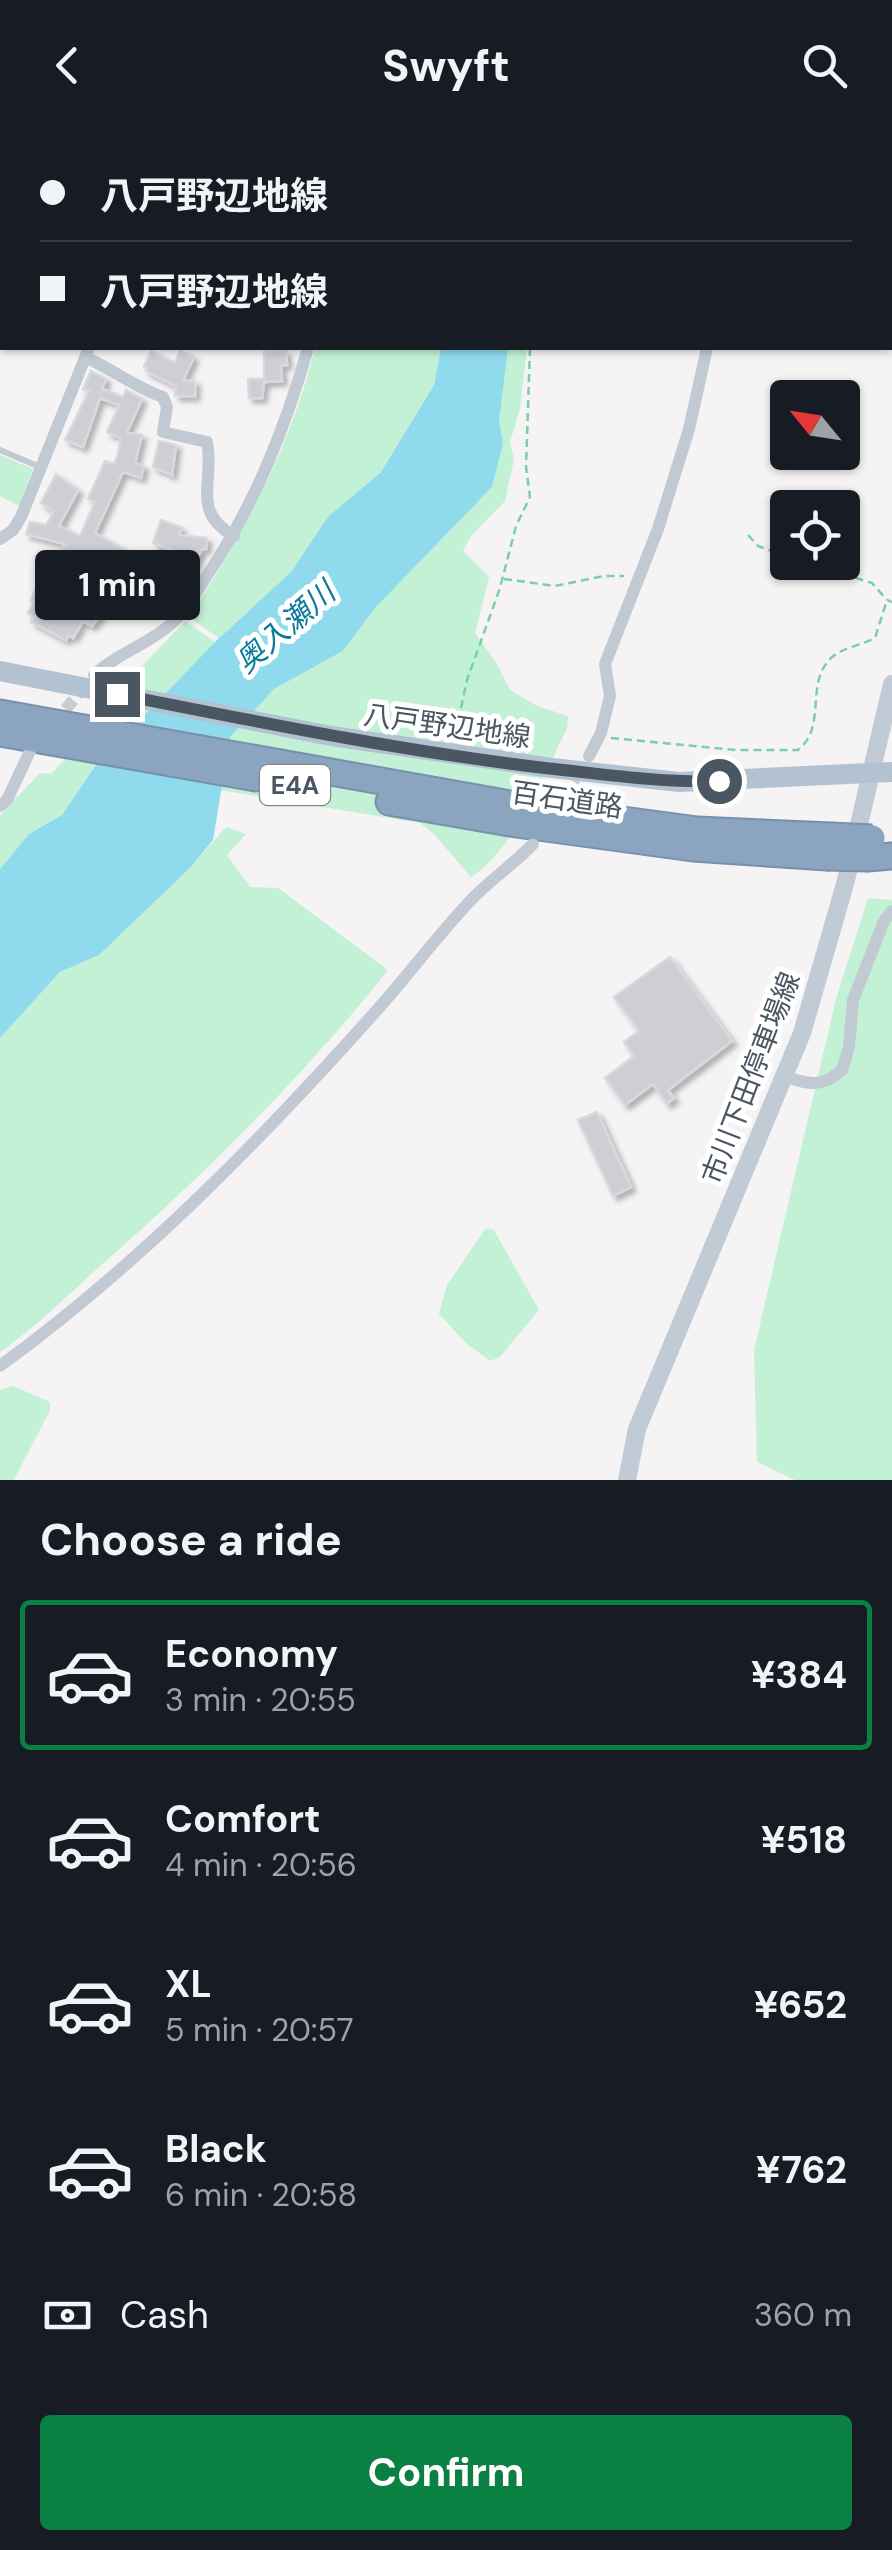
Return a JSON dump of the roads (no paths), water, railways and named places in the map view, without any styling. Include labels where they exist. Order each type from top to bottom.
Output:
[{"type":"highway","name":"百石道路","points":[[0,713],[78,737],[521,816],[698,830],[829,847],[881,847]]},
{"type":"highway","name":"百石道路","points":[[0,733],[78,737]]},
{"type":"main road","name":"八戸野辺地線","points":[[0,671],[331,736],[552,768],[679,782],[881,774]]},
{"type":"main road","name":"市川下田停車場線","points":[[627,1480],[637,1429],[786,1076],[820,976],[881,774],[892,684]]},
{"type":"street","points":[[94,675],[108,661],[128,654],[174,622],[234,536],[264,476],[292,404],[307,350]]},
{"type":"street","points":[[589,756],[601,733],[610,696],[605,664],[640,576],[689,430],[708,350]]},
{"type":"street","points":[[0,539],[13,530],[21,517],[86,351],[141,389],[163,397],[167,407],[163,432],[207,442],[209,515],[218,527],[234,536]]},
{"type":"street","points":[[0,806],[7,800],[30,752]]},
{"type":"street","points":[[0,1366],[126,1265],[216,1183],[376,1011],[474,898],[534,844]]},
{"type":"street","points":[[786,1076],[804,1083],[821,1083],[842,1070],[847,1058],[853,1000],[892,910]]},
{"type":"lane","points":[[0,450],[41,467]]},
{"type":"water","name":"奥入瀬川","points":[[441,350],[508,350],[499,421],[503,444],[492,487],[375,608],[343,651],[274,689],[230,737],[213,840],[191,867],[99,955],[60,972],[0,1038],[0,869],[29,834],[62,815],[96,765],[217,640],[291,572],[328,517],[381,472],[434,385]]},
{"type":"tunnel","points":[[54,723],[86,685]]},
{"type":"tunnel","points":[[554,812],[583,766]]}]
